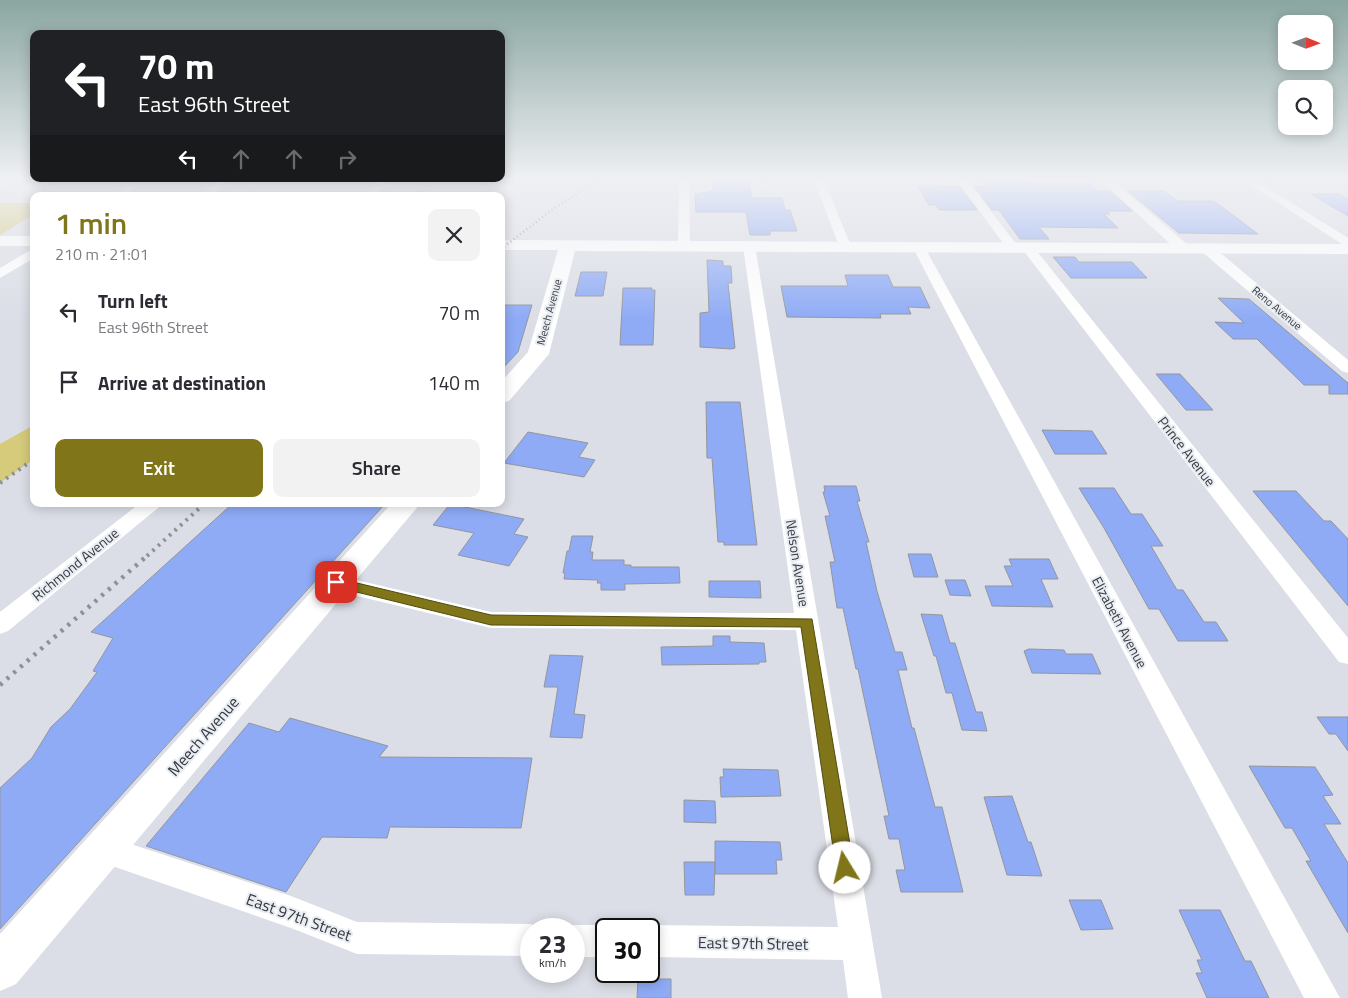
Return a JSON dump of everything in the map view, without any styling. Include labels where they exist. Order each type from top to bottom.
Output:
[{"type":"main road","points":[[0,241],[30,241]]},
{"type":"main road","points":[[505,245],[1348,248]]},
{"type":"main road","name":"Meech Avenue","points":[[505,391],[538,354],[568,245]]},
{"type":"main road","name":"Meech Avenue","points":[[0,968],[403,507]]},
{"type":"street","points":[[684,227],[684,245]]},
{"type":"street","points":[[837,227],[845,246]]},
{"type":"street","name":"Prince Avenue","points":[[1002,227],[1348,656]]},
{"type":"street","points":[[1159,227],[1183,248]]},
{"type":"street","points":[[1321,227],[1348,244]]},
{"type":"street","name":"Nelson Avenue","points":[[749,246],[865,998]]},
{"type":"street","name":"Elizabeth Avenue","points":[[918,246],[1323,998]]},
{"type":"street","name":"Reno Avenue","points":[[1206,248],[1348,368]]},
{"type":"street","points":[[0,274],[30,255]]},
{"type":"street","name":"Richmond Avenue","points":[[0,625],[147,507]]},
{"type":"street","points":[[336,582],[491,620],[807,622]]},
{"type":"street","name":"East 97th Street","points":[[104,849],[291,912],[357,938],[520,940]]},
{"type":"street","name":"East 97th Street","points":[[660,942],[856,944]]},
{"type":"shaded area","points":[[0,227],[14,227],[0,235]]},
{"type":"shaded area","points":[[30,427],[30,462],[0,483],[0,444]]},
{"type":"building","points":[[749,227],[796,227],[797,231],[770,231],[770,235],[750,235]]},
{"type":"building","points":[[1011,227],[1118,228],[1039,227],[1049,239],[1020,239]]},
{"type":"building","points":[[1171,227],[1248,227],[1258,234],[1179,233]]},
{"type":"building","points":[[1053,257],[1075,257],[1079,262],[1132,262],[1147,278],[1071,278]]},
{"type":"building","points":[[707,260],[723,261],[723,266],[731,266],[732,283],[728,283],[735,348],[700,347],[700,313],[709,312]]},
{"type":"building","points":[[581,272],[607,272],[603,296],[575,296]]},
{"type":"building","points":[[845,275],[888,275],[893,287],[920,287],[930,308],[908,307],[911,314],[880,314],[881,318],[787,317],[781,286],[848,286]]},
{"type":"building","points":[[623,288],[652,288],[651,290],[655,290],[653,345],[620,345]]},
{"type":"building","points":[[1218,298],[1249,299],[1348,383],[1348,394],[1329,394],[1329,385],[1304,385],[1257,339],[1233,339],[1215,322],[1244,323]]},
{"type":"building","points":[[505,305],[532,305],[518,352],[505,366]]},
{"type":"building","points":[[1156,374],[1180,374],[1213,410],[1186,410]]},
{"type":"building","points":[[706,402],[740,402],[757,545],[724,545],[724,542],[718,542],[712,458],[707,458]]},
{"type":"building","points":[[1042,430],[1092,431],[1107,454],[1055,454]]},
{"type":"building","points":[[528,432],[588,443],[579,457],[595,460],[584,477],[505,462]]},
{"type":"building","points":[[824,486],[856,486],[860,501],[857,501],[869,542],[866,542],[877,591],[895,652],[902,652],[907,670],[898,670],[912,728],[914,728],[935,807],[942,807],[963,892],[901,892],[896,870],[905,870],[899,839],[889,839],[884,816],[889,816],[858,669],[856,669],[843,608],[837,608],[830,562],[835,562],[825,516],[830,516],[823,492],[825,492]]},
{"type":"building","points":[[1079,488],[1114,488],[1131,514],[1142,514],[1163,546],[1151,546],[1177,590],[1183,590],[1204,622],[1216,622],[1228,641],[1178,641],[1159,609],[1149,609],[1104,528]]},
{"type":"building","points":[[1253,491],[1296,491],[1324,521],[1331,521],[1348,539],[1348,606]]},
{"type":"building","points":[[229,507],[382,507],[0,929],[0,788],[32,758],[51,727],[70,709],[97,672],[93,671],[113,638],[91,632]]},
{"type":"building","points":[[448,507],[465,507],[524,519],[514,534],[528,537],[509,566],[458,555],[474,533],[433,525]]},
{"type":"building","points":[[572,536],[593,536],[590,552],[593,552],[592,560],[624,560],[624,565],[631,565],[631,567],[679,567],[680,583],[625,584],[625,590],[601,590],[601,583],[597,583],[598,580],[564,579],[565,573],[563,573],[567,551],[569,551]]},
{"type":"building","points":[[908,554],[931,554],[938,577],[914,577]]},
{"type":"building","points":[[1009,559],[1049,559],[1058,579],[1041,579],[1053,607],[992,606],[985,586],[1013,586],[1004,566],[1012,566]]},
{"type":"building","points":[[945,580],[965,580],[971,596],[950,595]]},
{"type":"building","points":[[709,581],[760,581],[761,598],[709,597]]},
{"type":"building","points":[[921,614],[942,615],[950,643],[955,643],[976,712],[982,712],[987,731],[962,730],[952,693],[946,693],[936,656],[934,656]]},
{"type":"building","points":[[713,636],[730,636],[730,642],[764,643],[766,662],[759,662],[759,664],[662,665],[661,647],[713,646]]},
{"type":"building","points":[[1029,649],[1064,650],[1066,654],[1092,654],[1101,674],[1032,673],[1024,651]]},
{"type":"building","points":[[550,655],[583,656],[574,714],[585,715],[582,738],[550,737],[558,687],[544,687]]},
{"type":"building","points":[[1317,717],[1348,717],[1348,751],[1336,734],[1329,734]]},
{"type":"building","points":[[290,718],[388,746],[379,757],[532,758],[521,828],[390,827],[387,838],[322,837],[286,892],[146,846],[249,723],[279,732]]},
{"type":"building","points":[[1249,766],[1315,767],[1333,795],[1323,796],[1341,824],[1324,824],[1348,863],[1348,933],[1306,861],[1311,861],[1292,828],[1285,828]]},
{"type":"building","points":[[723,769],[778,770],[781,796],[721,797],[720,777],[724,777]]},
{"type":"building","points":[[1012,796],[1028,842],[1031,842],[1042,876],[1007,875],[984,797]]},
{"type":"building","points":[[684,800],[715,801],[716,823],[684,822]]},
{"type":"building","points":[[715,841],[780,842],[782,860],[776,860],[777,874],[715,874]]},
{"type":"building","points":[[684,862],[715,862],[714,895],[685,895]]},
{"type":"building","points":[[1069,900],[1101,900],[1113,929],[1081,930]]},
{"type":"building","points":[[1179,910],[1220,910],[1245,961],[1251,961],[1269,998],[1207,998],[1196,973],[1202,973],[1197,960],[1202,960]]},
{"type":"building","points":[[660,979],[671,979],[671,998],[637,998],[638,983],[660,983]]},
{"type":"railway","points":[[505,246],[530,227]]},
{"type":"railway","points":[[0,483],[30,462]]},
{"type":"railway","points":[[147,556],[201,507]]},
{"type":"railway","points":[[0,685],[148,555]]},
{"type":"route","points":[[336,582],[491,620],[807,622],[845,868]]}]
